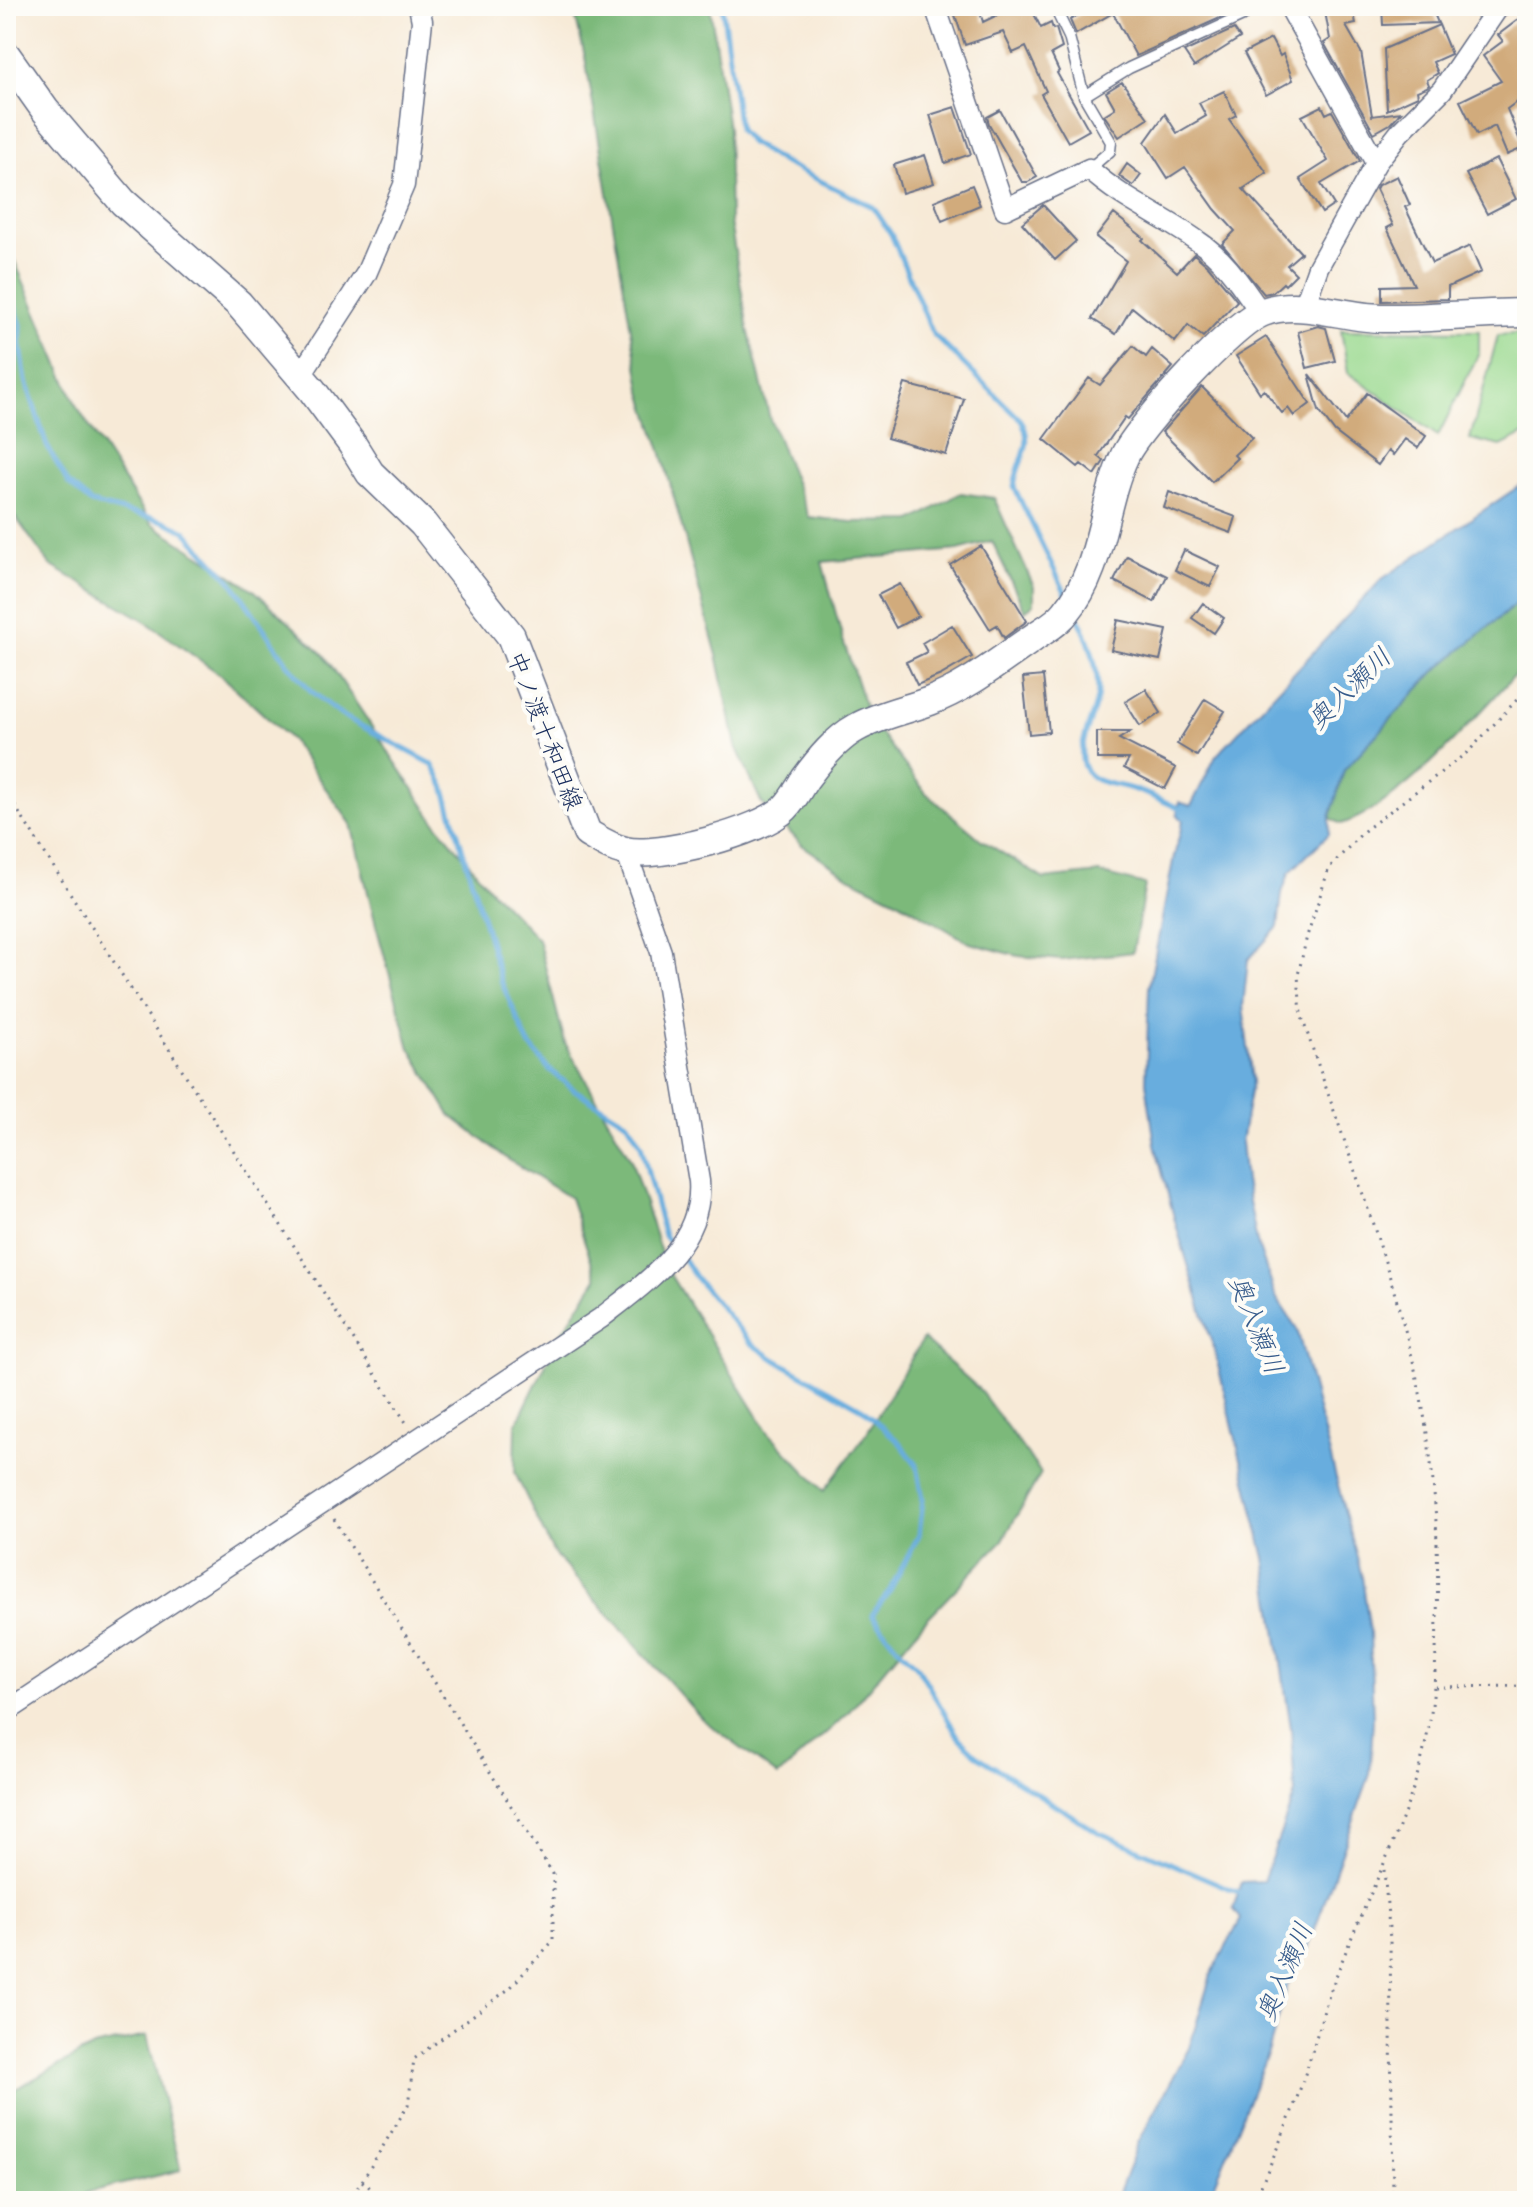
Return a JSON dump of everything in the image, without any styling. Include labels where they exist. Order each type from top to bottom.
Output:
[{"type":"main road","name":"中ノ渡十和田線","points":[[7,59],[45,110],[123,202],[239,304],[300,376],[370,473],[423,524],[511,636],[587,833],[626,851],[645,853],[672,848],[739,833],[769,822],[787,807],[807,777],[839,740],[857,727],[954,690],[1071,606],[1086,584],[1126,454],[1141,431],[1199,366],[1261,313],[1304,307],[1354,317],[1383,318],[1527,313]]},
{"type":"street","points":[[300,376],[366,274],[404,185],[422,21],[419,6]]},
{"type":"street","points":[[935,6],[1005,209],[1089,169],[1108,187],[1202,244],[1236,278],[1261,313]]},
{"type":"street","points":[[1289,6],[1376,163]]},
{"type":"street","points":[[1304,307],[1318,267],[1376,163],[1400,132],[1442,90],[1499,6]]},
{"type":"street","points":[[6,1712],[601,1318],[648,1281],[679,1249],[696,1215],[700,1197],[699,1181],[661,952],[626,851]]},
{"type":"lane","points":[[1054,6],[1069,37],[1084,96],[1111,142],[1110,151],[1089,169]]},
{"type":"lane","points":[[1084,96],[1129,68],[1245,15]]},
{"type":"path","points":[[1255,2201],[1302,2083],[1334,1980],[1383,1866],[1426,1743],[1435,1687],[1436,1505],[1424,1417],[1410,1347],[1392,1285],[1301,1014],[1298,975],[1329,868],[1364,831],[1469,751],[1527,689]]},
{"type":"path","points":[[6,792],[417,1440]]},
{"type":"path","points":[[324,1502],[553,1874],[553,1941],[510,1988],[414,2059],[408,2105],[362,2181],[346,2201]]},
{"type":"path","points":[[1435,1687],[1527,1686]]},
{"type":"path","points":[[1383,1866],[1390,1939],[1393,2201]]},
{"type":"path","points":[[362,2181],[386,2201]]},
{"type":"green space","points":[[573,6],[710,6],[728,128],[730,222],[748,329],[770,419],[809,517],[852,522],[912,521],[961,493],[994,498],[1034,587],[1034,604],[1025,611],[992,541],[958,550],[822,562],[869,718],[926,793],[980,839],[1044,879],[1099,873],[1145,885],[1133,952],[1062,960],[1018,956],[970,943],[849,877],[802,845],[761,802],[736,746],[718,659],[641,389],[585,57]]},
{"type":"green space","points":[[6,230],[12,255],[77,407],[151,523],[255,591],[324,655],[436,823],[489,888],[538,939],[565,1043],[631,1160],[666,1268],[768,1432],[824,1491],[865,1436],[923,1339],[978,1388],[1041,1473],[1003,1540],[925,1621],[846,1715],[778,1776],[702,1719],[554,1554],[515,1473],[516,1425],[559,1337],[597,1278],[570,1198],[509,1160],[450,1115],[410,1048],[351,824],[291,740],[221,675],[142,619],[50,565],[6,504]]},
{"type":"green space","points":[[1341,330],[1479,331],[1479,353],[1438,436],[1348,373]]},
{"type":"green space","points":[[1527,333],[1527,433],[1501,446],[1470,439],[1498,335]]},
{"type":"green space","points":[[1527,595],[1527,662],[1416,777],[1365,813],[1341,824],[1330,818],[1344,770],[1434,672]]},
{"type":"green space","points":[[147,2036],[181,2170],[89,2192],[75,2201],[6,2201],[6,2094],[93,2047]]},
{"type":"water","name":"奥入瀬川","points":[[1527,481],[1527,595],[1434,672],[1344,770],[1330,818],[1329,834],[1289,873],[1282,893],[1278,927],[1248,960],[1243,1006],[1252,1081],[1241,1142],[1245,1181],[1257,1242],[1276,1297],[1297,1329],[1362,1577],[1370,1631],[1373,1720],[1370,1774],[1307,1951],[1288,1984],[1269,2050],[1208,2201],[1116,2201],[1138,2143],[1189,2048],[1211,1975],[1241,1919],[1233,1908],[1242,1882],[1263,1881],[1295,1793],[1291,1728],[1265,1558],[1215,1353],[1155,1145],[1146,1082],[1149,987],[1183,820],[1177,815],[1179,802],[1191,806],[1216,756],[1382,579]]},
{"type":"building","points":[[952,6],[978,6],[983,22],[1016,6],[1030,6],[1041,28],[1051,23],[1053,29],[1056,28],[1062,48],[1051,54],[1059,71],[1057,73],[1089,130],[1068,142],[1041,94],[1046,91],[1026,47],[1013,53],[1003,32],[965,45]]},
{"type":"building","points":[[1095,6],[1252,6],[1136,56],[1113,13],[1076,34],[1070,20]]},
{"type":"building","points":[[1324,6],[1353,6],[1356,24],[1346,26],[1361,52],[1372,116],[1401,112],[1390,124],[1374,133],[1324,43],[1330,39]]},
{"type":"building","points":[[1382,6],[1431,6],[1438,23],[1383,25]]},
{"type":"building","points":[[1527,13],[1527,94],[1507,109],[1523,148],[1507,155],[1495,126],[1477,135],[1460,101],[1501,81],[1483,56],[1503,41],[1498,35]]},
{"type":"building","points":[[1439,25],[1451,54],[1433,62],[1438,73],[1427,80],[1427,87],[1417,91],[1418,96],[1387,110],[1384,49]]},
{"type":"building","points":[[1234,29],[1240,38],[1194,67],[1184,52]]},
{"type":"building","points":[[1271,39],[1280,56],[1283,54],[1293,80],[1266,95],[1244,53]]},
{"type":"building","points":[[1122,82],[1148,118],[1119,137],[1104,115],[1115,108],[1106,92]]},
{"type":"building","points":[[1224,91],[1236,115],[1229,119],[1267,173],[1243,189],[1301,253],[1287,265],[1296,274],[1285,285],[1283,283],[1273,292],[1264,294],[1222,244],[1235,231],[1185,167],[1168,178],[1145,142],[1165,114],[1177,133],[1206,116],[1199,103]]},
{"type":"building","points":[[1322,106],[1326,114],[1332,111],[1360,161],[1321,184],[1334,205],[1322,213],[1300,179],[1328,161],[1302,116]]},
{"type":"building","points":[[955,107],[971,154],[945,163],[930,115]]},
{"type":"building","points":[[1000,110],[1037,177],[1028,182],[1022,182],[989,124],[987,117]]},
{"type":"building","points":[[925,155],[934,183],[902,193],[894,165]]},
{"type":"building","points":[[1496,159],[1516,199],[1487,214],[1466,174]]},
{"type":"building","points":[[1127,164],[1141,175],[1133,186],[1119,176]]},
{"type":"building","points":[[1397,176],[1410,205],[1405,207],[1432,263],[1470,246],[1481,272],[1448,287],[1448,299],[1382,301],[1382,286],[1414,285],[1387,228],[1393,225],[1376,189]]},
{"type":"building","points":[[972,185],[980,205],[942,221],[934,201]]},
{"type":"building","points":[[1043,205],[1076,241],[1055,260],[1022,223]]},
{"type":"building","points":[[1114,214],[1144,238],[1142,240],[1177,272],[1194,254],[1237,301],[1203,337],[1188,325],[1175,342],[1132,307],[1116,334],[1092,319],[1126,261],[1096,237]]},
{"type":"building","points":[[1318,326],[1326,328],[1335,361],[1307,368],[1298,332]]},
{"type":"building","points":[[1266,337],[1310,404],[1294,416],[1288,408],[1282,413],[1264,390],[1260,393],[1236,356]]},
{"type":"building","points":[[1133,346],[1146,357],[1152,349],[1173,367],[1128,419],[1125,417],[1098,456],[1104,461],[1095,475],[1081,464],[1078,467],[1044,439],[1089,378],[1100,385]]},
{"type":"building","points":[[1309,374],[1346,421],[1367,393],[1426,436],[1418,448],[1405,439],[1393,455],[1388,451],[1378,465],[1335,432],[1319,411]]},
{"type":"building","points":[[905,384],[964,399],[946,455],[887,438]]},
{"type":"building","points":[[1202,387],[1252,438],[1212,482],[1162,432]]},
{"type":"building","points":[[1169,492],[1236,517],[1231,533],[1164,508]]},
{"type":"building","points":[[981,546],[1027,621],[1004,638],[997,625],[990,629],[950,565]]},
{"type":"building","points":[[1184,550],[1220,567],[1210,587],[1175,570]]},
{"type":"building","points":[[1127,556],[1167,576],[1154,602],[1114,581]]},
{"type":"building","points":[[900,584],[918,616],[896,628],[878,595]]},
{"type":"building","points":[[1203,603],[1224,618],[1214,633],[1192,618]]},
{"type":"building","points":[[1118,620],[1167,630],[1160,660],[1111,650]]},
{"type":"building","points":[[952,625],[972,657],[917,685],[906,662],[927,652],[922,643]]},
{"type":"building","points":[[1043,676],[1049,732],[1029,734],[1023,678]]},
{"type":"building","points":[[1146,689],[1161,713],[1140,726],[1125,702]]},
{"type":"building","points":[[1205,699],[1225,711],[1197,756],[1177,744]]},
{"type":"building","points":[[1097,732],[1130,732],[1119,739],[1176,768],[1165,789],[1124,768],[1129,759],[1097,759]]},
{"type":"waterway","points":[[722,6],[739,130],[751,143],[782,162],[873,207],[891,234],[933,334],[1021,420],[1027,438],[1014,487],[1066,594]]},
{"type":"waterway","points":[[6,279],[21,325],[20,341],[26,381],[47,446],[68,483],[91,503],[164,521],[185,531],[232,582],[288,664],[311,691],[341,715],[432,764],[444,786],[501,981],[528,1043],[548,1068],[573,1089],[628,1123],[641,1145],[664,1236],[672,1245]]},
{"type":"waterway","points":[[1076,614],[1092,650],[1098,689],[1082,746],[1084,767],[1100,781],[1138,791],[1182,810]]},
{"type":"waterway","points":[[681,1255],[695,1277],[751,1343],[863,1409],[900,1443],[917,1465],[923,1499],[919,1535],[890,1590],[872,1615],[897,1647],[917,1666],[959,1738],[979,1757],[1098,1832],[1240,1893]]}]
